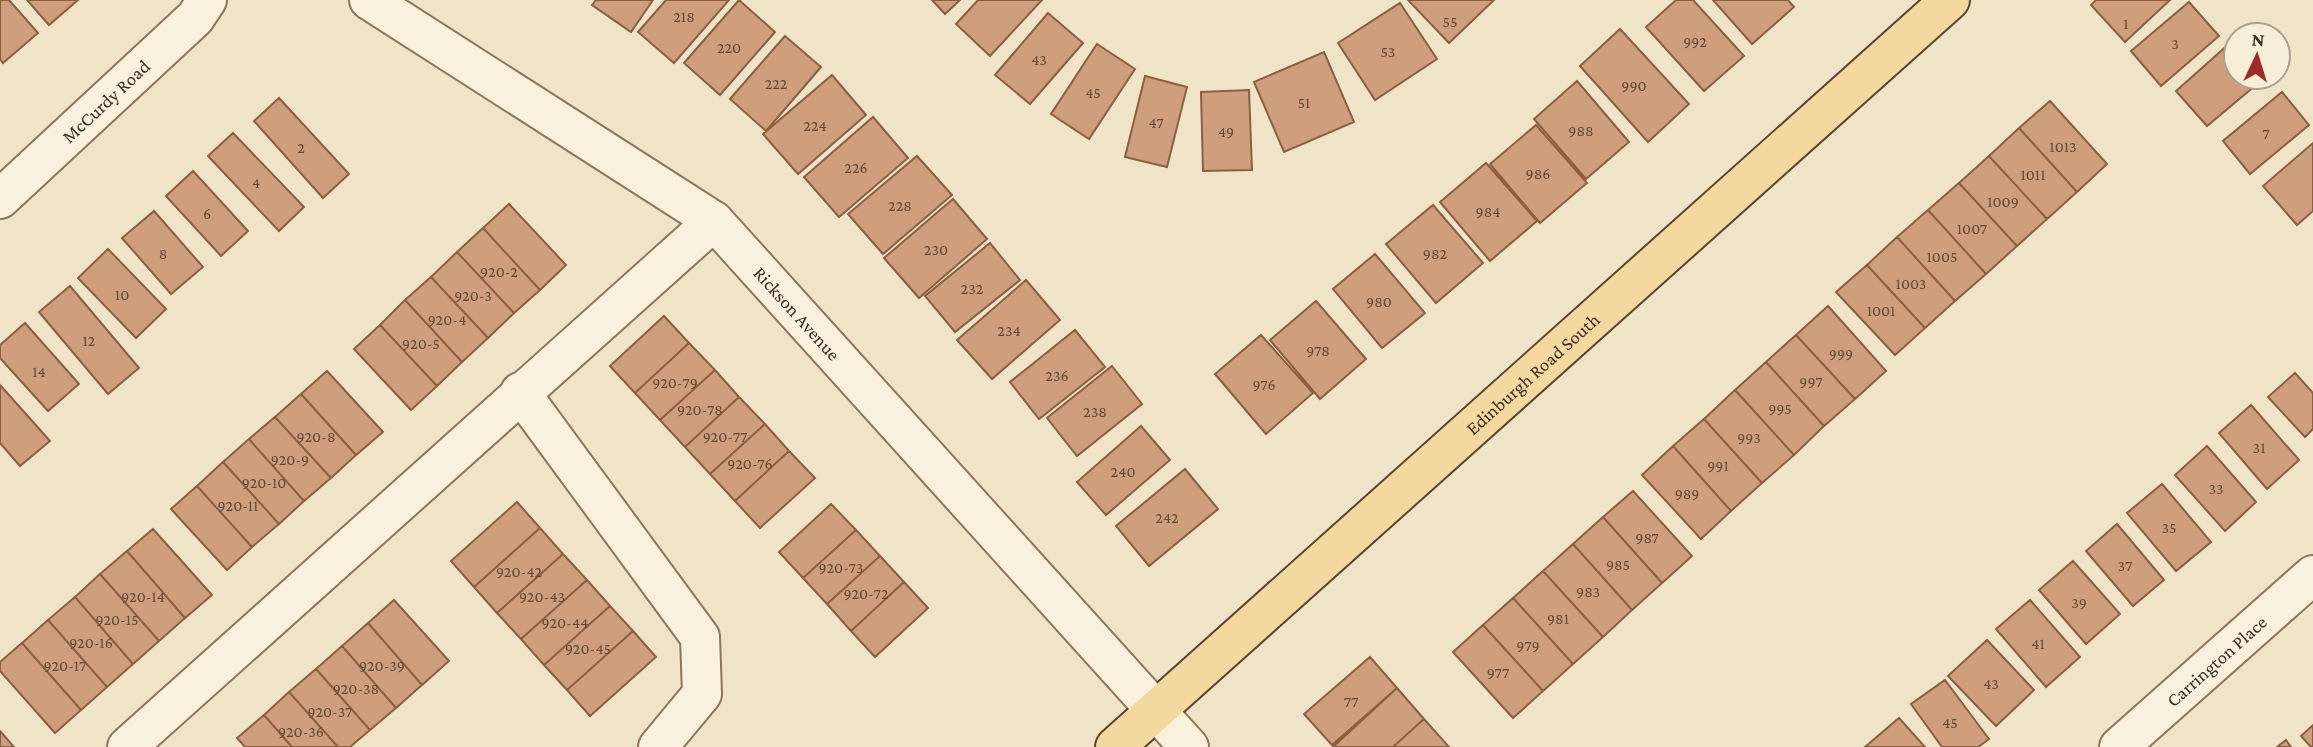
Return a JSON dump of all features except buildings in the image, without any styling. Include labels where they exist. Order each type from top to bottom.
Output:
[{"type":"main road","name":"Edinburgh Road South","points":[[1115,747],[1950,0]]},
{"type":"street","name":"McCurdy Road","points":[[0,199],[195,18],[207,0]]},
{"type":"street","name":"Rickson Avenue","points":[[369,0],[714,221],[1155,709]]},
{"type":"street","points":[[127,747],[520,392],[714,221]]},
{"type":"street","points":[[520,392],[700,637],[702,694],[658,747]]},
{"type":"street","name":"Carrington Place","points":[[2119,747],[2313,575]]},
{"type":"street","points":[[1155,709],[1189,747]]}]
